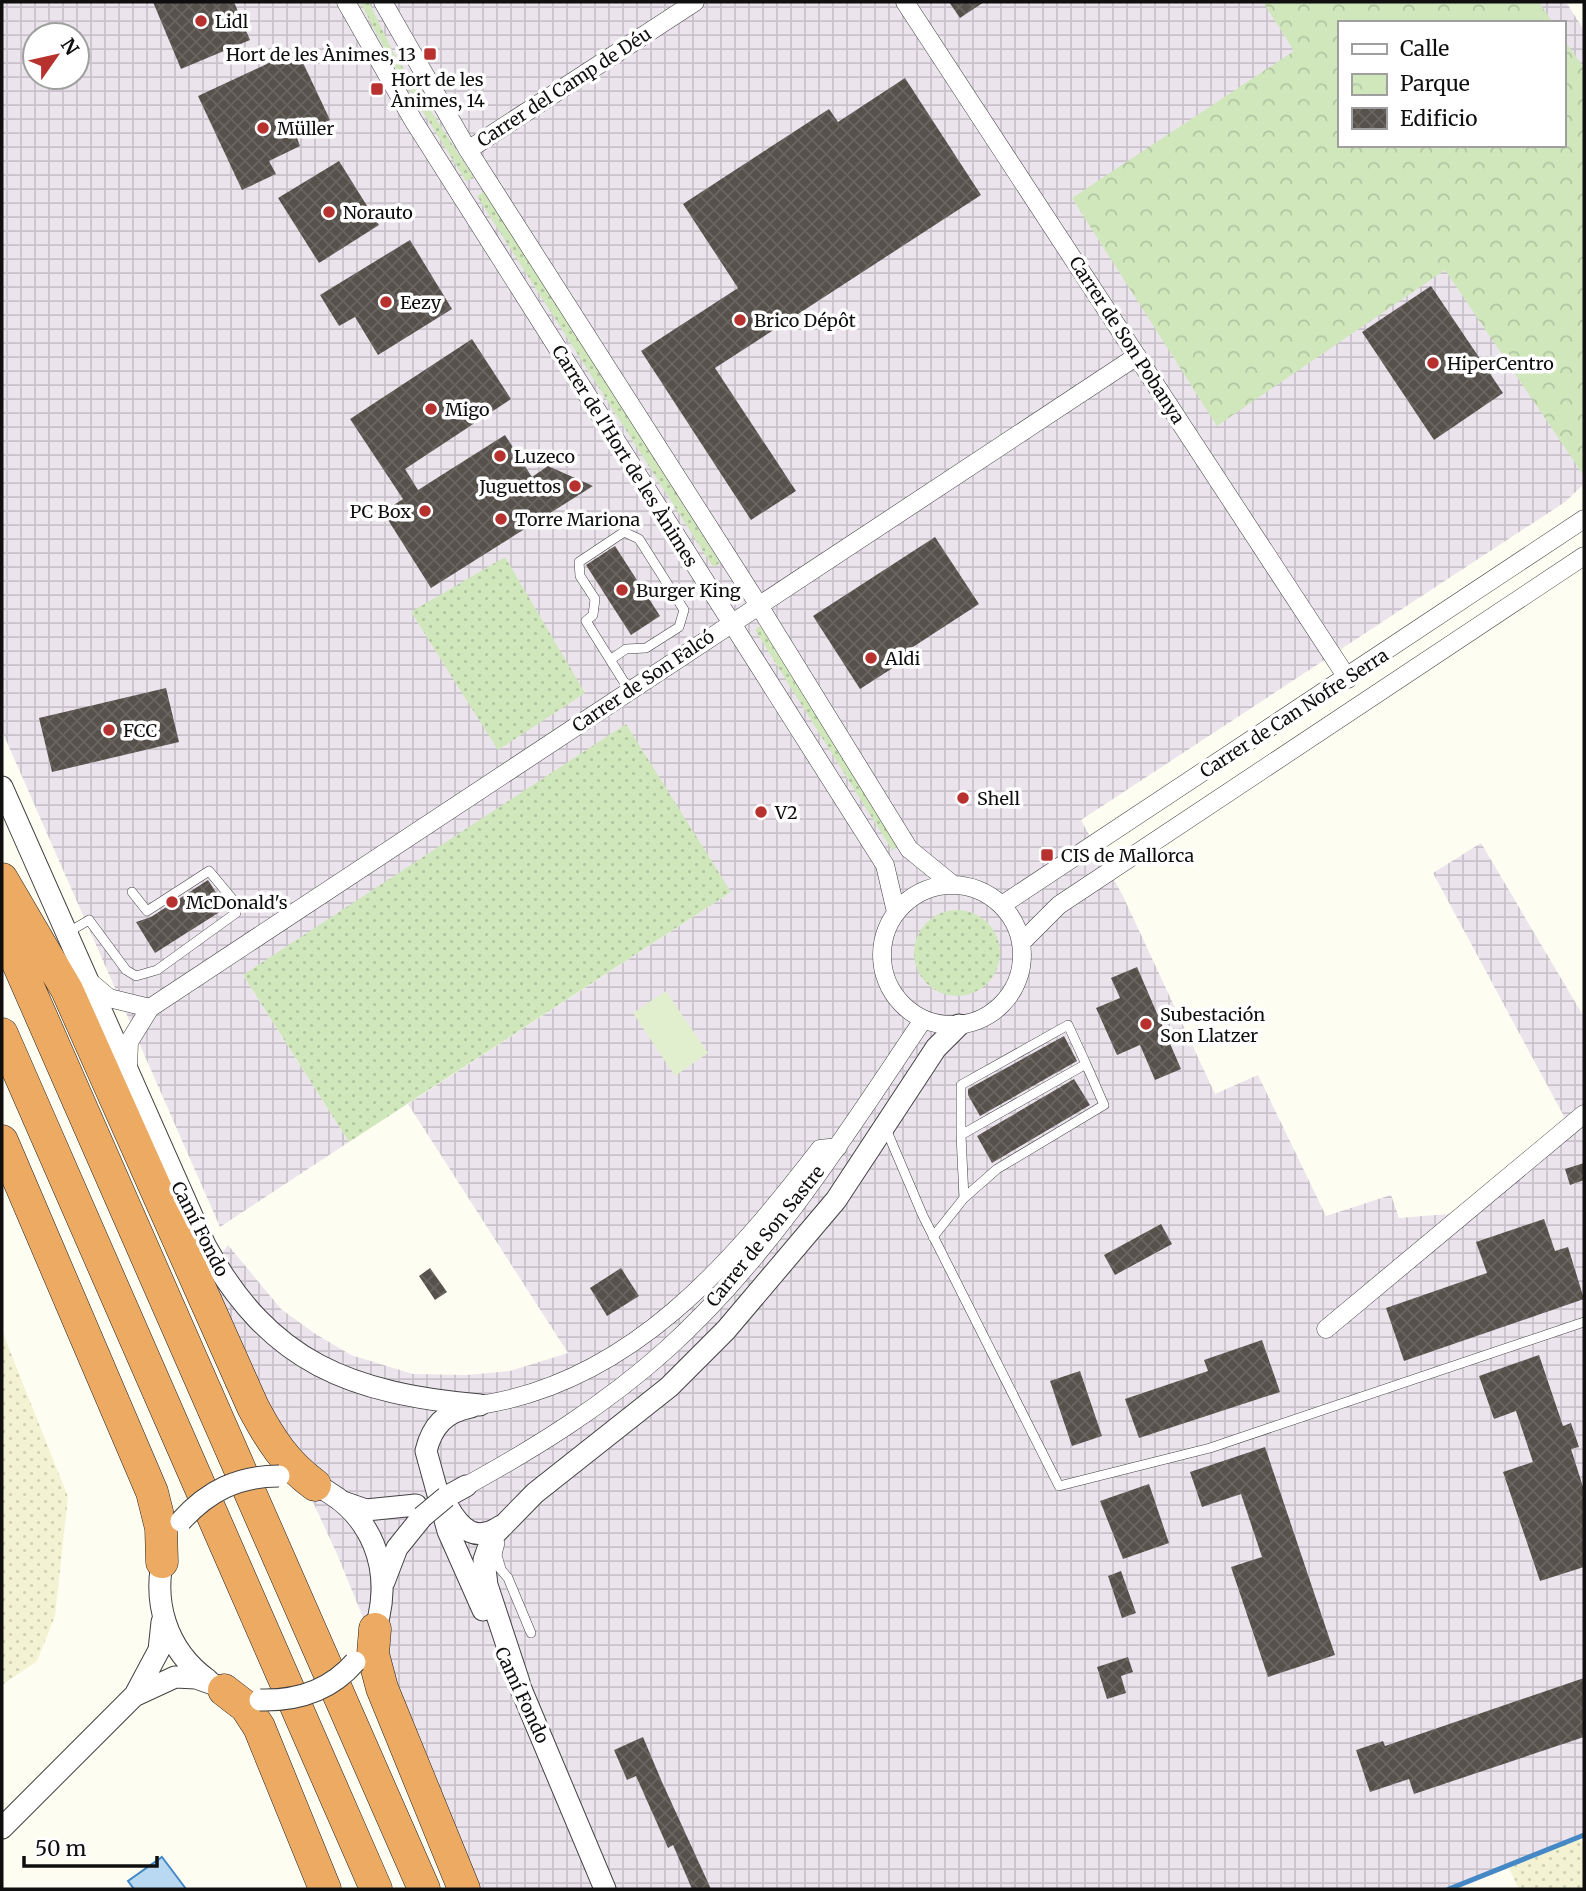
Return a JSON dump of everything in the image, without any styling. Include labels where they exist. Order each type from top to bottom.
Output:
[{"type":"highway","points":[[2,879],[67,990],[253,1407],[275,1448],[296,1471],[315,1485]]},
{"type":"highway","points":[[2,927],[424,1889]]},
{"type":"highway","points":[[2,1034],[376,1889]]},
{"type":"highway","points":[[2,1141],[152,1492],[161,1528],[162,1562]]},
{"type":"highway","points":[[376,1629],[373,1654],[383,1688],[464,1889]]},
{"type":"highway","points":[[218,1687],[246,1707],[259,1727],[325,1889]]},
{"type":"street","name":"Carrer de l'Hort de les Ànimes","points":[[346,2],[413,121],[885,865],[896,912]]},
{"type":"street","name":"Carrer de l'Hort de les Ànimes","points":[[383,2],[468,150],[758,604],[909,849],[952,884]]},
{"type":"street","name":"Carrer del Camp de Déu","points":[[468,150],[695,2]]},
{"type":"street","name":"Carrer de Son Pobanya","points":[[905,2],[1348,679]]},
{"type":"street","name":"Carrer de Son Falcó","points":[[150,1008],[758,604],[780,593],[1138,356]]},
{"type":"street","name":"Carrer de Can Nofre Serra","points":[[1002,905],[1348,679],[1584,519]]},
{"type":"street","name":"Carrer de Can Nofre Serra","points":[[1021,943],[1059,905],[1584,556]]},
{"type":"street","name":"Camí Fondo","points":[[2,788],[205,1245],[226,1281],[263,1326],[300,1356],[352,1382],[403,1396],[480,1405]]},
{"type":"street","points":[[952,884],[987,894],[1002,905],[1018,929],[1021,943],[1022,966],[1014,988],[1000,1006],[981,1019],[959,1025],[923,1020],[897,999],[886,978],[884,944],[896,912],[911,897],[930,888],[952,884]]},
{"type":"street","points":[[85,975],[104,995],[150,1008],[129,1042],[130,1077]]},
{"type":"street","name":"Carrer de Son Sastre","points":[[466,1486],[610,1397],[667,1349],[746,1266],[838,1146],[923,1020]]},
{"type":"street","points":[[440,1489],[457,1524],[473,1535],[482,1536],[501,1525],[535,1493],[669,1387],[726,1331],[836,1200],[936,1048],[959,1025]]},
{"type":"street","points":[[1326,1329],[1584,1114]]},
{"type":"street","points":[[480,1405],[526,1396],[578,1377],[657,1326],[756,1232],[820,1149],[838,1146]]},
{"type":"street","name":"Camí Fondo","points":[[480,1405],[449,1414],[433,1430],[426,1451],[440,1489],[448,1531],[495,1639],[519,1682],[605,1889]]},
{"type":"street","points":[[134,1696],[159,1650],[162,1562],[181,1521],[206,1497],[226,1486],[256,1477],[279,1476],[315,1485],[341,1501],[366,1510],[419,1511]]},
{"type":"street","points":[[383,1584],[397,1548],[419,1511],[440,1489],[466,1486]]},
{"type":"street","points":[[2,1828],[134,1696],[153,1685],[176,1677],[196,1678],[260,1700],[289,1699],[313,1693],[331,1684],[355,1662],[376,1629],[383,1601],[383,1584],[380,1562],[368,1533],[341,1501]]},
{"type":"street","points":[[501,1525],[485,1555],[485,1572],[489,1596],[519,1682]]},
{"type":"street","points":[[161,1612],[179,1652],[218,1687]]},
{"type":"lane","points":[[611,660],[626,649],[646,648],[679,627],[684,610],[639,539],[624,532],[579,562],[580,576],[595,599],[593,615],[586,621],[629,690]]},
{"type":"lane","points":[[67,933],[89,920],[125,970],[136,976],[157,970],[236,912],[234,901],[209,872],[147,911],[132,892]]},
{"type":"lane","points":[[933,1237],[964,1198],[997,1169],[1104,1105],[1068,1026],[961,1085],[964,1198]]},
{"type":"lane","points":[[961,1135],[1086,1064]]},
{"type":"lane","points":[[885,1127],[933,1237],[1059,1486],[1210,1448],[1584,1322]]},
{"type":"lane","points":[[485,1555],[498,1546],[506,1533],[572,1476],[601,1441]]},
{"type":"lane","points":[[457,1524],[485,1555],[531,1633]]},
{"type":"shaded area","points":[[2,2],[1566,2],[1584,30],[1584,484],[1565,502],[1081,820],[1123,896],[1215,1094],[1258,1075],[1326,1216],[1391,1195],[1399,1218],[1460,1213],[1567,1122],[1433,873],[1481,843],[1584,1017],[1584,1836],[1457,1889],[474,1889],[337,1554],[207,1273],[228,1245],[281,1309],[314,1333],[351,1355],[413,1374],[467,1375],[510,1371],[568,1353],[408,1104],[731,892],[243,975],[349,1142],[220,1227],[2,731]]},
{"type":"green space","points":[[360,2],[369,2],[393,52],[474,178],[466,181],[389,57]]},
{"type":"green space","points":[[1263,2],[1539,2],[1552,21],[1338,21],[1338,147],[1565,147],[1565,41],[1584,68],[1584,476],[1445,270],[1217,426],[1072,198],[1294,51]]},
{"type":"green space","points":[[486,190],[720,563],[713,567],[477,196]]},
{"type":"green space","points":[[505,557],[585,693],[498,750],[411,612]]},
{"type":"green space","points":[[761,625],[898,845],[892,850],[755,630]]},
{"type":"green space","points":[[626,724],[731,892],[349,1142],[243,975]]},
{"type":"green space","points":[[957,910],[973,914],[987,923],[996,937],[1000,953],[996,969],[987,983],[973,992],[957,996],[941,992],[927,983],[918,969],[914,953],[918,937],[927,923],[941,914]]},
{"type":"green space","points":[[666,991],[708,1053],[675,1076],[633,1013]]},
{"type":"green space","points":[[2,1331],[68,1497],[55,1616],[37,1661],[2,1685]]},
{"type":"green space","points":[[1578,1839],[1584,1844],[1584,1889],[1519,1889],[1509,1868]]},
{"type":"water","points":[[162,1857],[186,1889],[134,1889],[128,1881]]},
{"type":"building","name":"Lidl","points":[[153,2],[234,2],[250,40],[181,69]]},
{"type":"building","points":[[949,2],[984,2],[960,18]]},
{"type":"building","name":"Müller","points":[[297,50],[330,120],[296,135],[300,146],[269,161],[276,174],[242,190],[198,96]]},
{"type":"building","name":"Brico Dépôt","points":[[905,78],[981,195],[715,368],[796,491],[751,520],[641,351],[738,288],[683,204],[829,109],[838,122]]},
{"type":"building","name":"Norauto","points":[[339,161],[379,225],[319,263],[278,198]]},
{"type":"building","name":"Eezy","points":[[410,240],[452,309],[378,355],[355,317],[339,326],[320,295]]},
{"type":"building","name":"HiperCentro","points":[[1431,286],[1503,393],[1434,440],[1362,332]]},
{"type":"building","points":[[472,339],[511,399],[405,469],[418,490],[505,435],[532,477],[548,466],[593,486],[431,588],[383,512],[403,499],[350,419]]},
{"type":"building","points":[[935,537],[979,604],[896,658],[899,664],[860,689],[813,616]]},
{"type":"building","name":"Burger King","points":[[615,546],[660,616],[631,635],[586,565]]},
{"type":"building","name":"FCC","points":[[166,688],[179,742],[52,772],[39,718]]},
{"type":"building","points":[[208,880],[226,908],[155,953],[136,922],[151,917]]},
{"type":"building","name":"Subestación Son Llatzer","points":[[1137,967],[1181,1069],[1155,1080],[1140,1045],[1117,1055],[1096,1008],[1120,998],[1111,978]]},
{"type":"building","points":[[1064,1036],[1077,1061],[980,1116],[968,1095],[968,1089]]},
{"type":"building","points":[[1074,1079],[1090,1105],[992,1163],[977,1136]]},
{"type":"building","points":[[1584,1163],[1584,1180],[1570,1185],[1565,1169]]},
{"type":"building","points":[[1544,1219],[1555,1251],[1568,1247],[1584,1299],[1404,1361],[1386,1308],[1487,1273],[1476,1242]]},
{"type":"building","points":[[1161,1224],[1172,1244],[1115,1275],[1104,1255]]},
{"type":"building","points":[[430,1268],[447,1292],[435,1300],[419,1276]]},
{"type":"building","points":[[621,1268],[639,1296],[607,1316],[590,1288]]},
{"type":"building","points":[[1262,1340],[1280,1392],[1139,1438],[1125,1399],[1208,1371],[1204,1360]]},
{"type":"building","points":[[1539,1355],[1563,1426],[1571,1423],[1579,1447],[1571,1449],[1584,1490],[1584,1567],[1540,1581],[1503,1472],[1533,1462],[1516,1411],[1494,1419],[1479,1376]]},
{"type":"building","points":[[1080,1371],[1102,1436],[1072,1446],[1050,1381]]},
{"type":"building","points":[[1265,1447],[1335,1655],[1268,1677],[1231,1567],[1262,1557],[1241,1494],[1202,1507],[1190,1472]]},
{"type":"building","points":[[1149,1484],[1169,1543],[1123,1559],[1100,1501]]},
{"type":"building","points":[[1121,1571],[1136,1613],[1122,1618],[1108,1576]]},
{"type":"building","points":[[1128,1657],[1133,1672],[1121,1676],[1126,1693],[1107,1699],[1097,1667]]},
{"type":"building","points":[[1584,1678],[1584,1737],[1414,1794],[1409,1779],[1370,1792],[1356,1750],[1383,1741],[1385,1746]]},
{"type":"building","points":[[643,1737],[711,1889],[692,1889],[673,1845],[668,1848],[636,1776],[627,1780],[614,1750]]},
{"type":"waterway","points":[[1449,1889],[1584,1835]]},
{"type":"place","name":"Lidl","points":[[201,21]]},
{"type":"place","name":"Hort de les Ànimes, 13","points":[[430,54]]},
{"type":"place","name":"Hort de les Ànimes, 14","points":[[377,89]]},
{"type":"place","name":"Müller","points":[[263,128]]},
{"type":"place","name":"Norauto","points":[[329,212]]},
{"type":"place","name":"Eezy","points":[[386,302]]},
{"type":"place","name":"Brico Dépôt","points":[[740,320]]},
{"type":"place","name":"HiperCentro","points":[[1433,363]]},
{"type":"place","name":"Migo","points":[[431,409]]},
{"type":"place","name":"Luzeco","points":[[500,456]]},
{"type":"place","name":"Juguettos","points":[[575,486]]},
{"type":"place","name":"PC Box","points":[[425,511]]},
{"type":"place","name":"Torre Mariona","points":[[501,519]]},
{"type":"place","name":"Burger King","points":[[622,590]]},
{"type":"place","name":"Aldi","points":[[871,658]]},
{"type":"place","name":"FCC","points":[[109,730]]},
{"type":"place","name":"Shell","points":[[963,798]]},
{"type":"place","name":"V2","points":[[761,812]]},
{"type":"place","name":"CIS de Mallorca","points":[[1047,855]]},
{"type":"place","name":"McDonald's","points":[[172,902]]},
{"type":"place","name":"Subestación Son Llatzer","points":[[1146,1024]]}]
